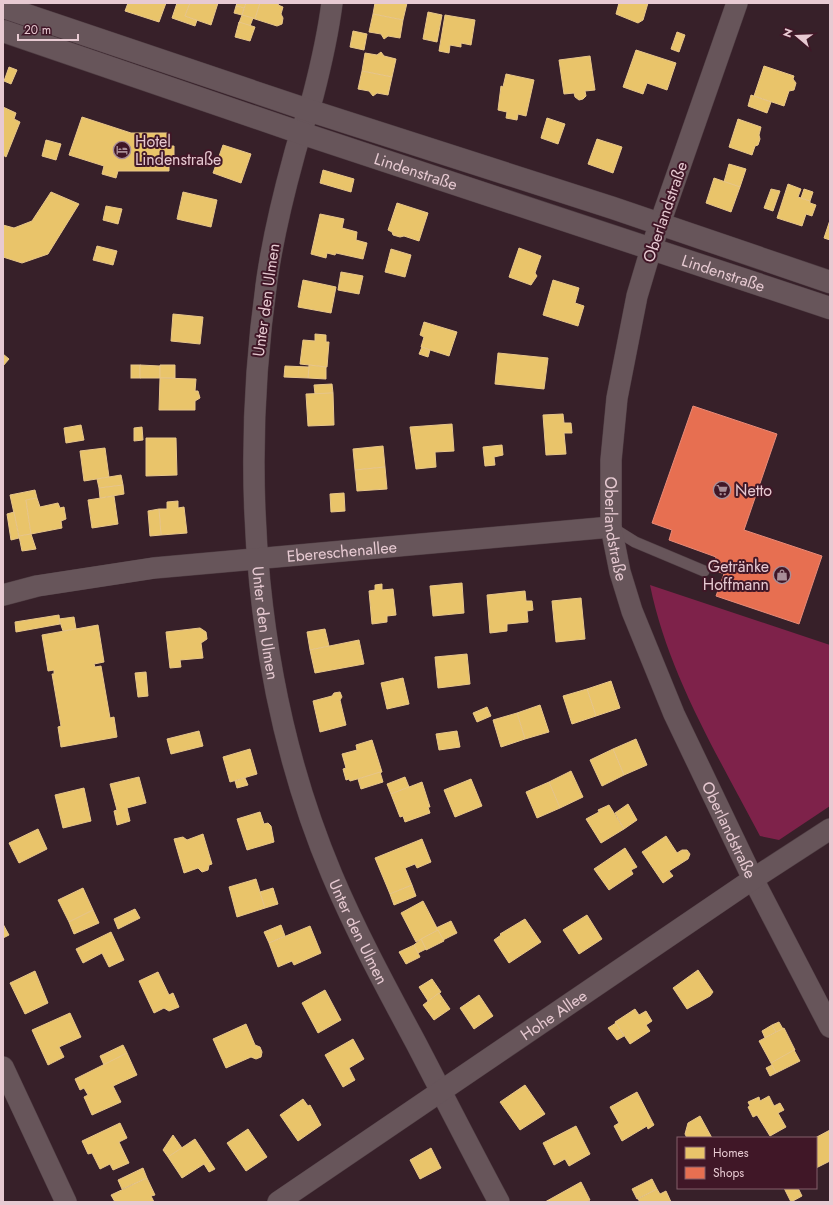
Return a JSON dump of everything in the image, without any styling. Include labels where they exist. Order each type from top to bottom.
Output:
[{"type":"street","name":"Unter den Ulmen","points":[[332,3],[329,26],[278,224],[268,276],[261,330],[255,389],[253,451],[257,559],[265,623],[279,700],[299,781],[312,824],[356,930],[499,1202]]},
{"type":"street","name":"Oberlandstraße","points":[[737,3],[651,249],[637,296],[617,398],[611,460],[611,527],[620,572],[632,611],[662,687],[753,879],[830,1027]]},
{"type":"street","name":"Lindenstraße","points":[[3,7],[308,110],[660,224],[830,282]]},
{"type":"street","name":"Lindenstraße","points":[[3,31],[301,133],[830,308]]},
{"type":"street","name":"Ebereschenallee","points":[[3,595],[37,586],[154,568],[611,527]]},
{"type":"street","name":"Hohe Allee","points":[[278,1202],[753,879],[830,829]]},
{"type":"street","points":[[3,1067],[66,1202]]},
{"type":"lane","points":[[611,527],[635,542],[704,571]]},
{"type":"shaded area","points":[[650,585],[830,645],[830,806],[779,840],[760,836],[711,745],[669,651],[658,618]]},
{"type":"building: Homes","points":[[128,3],[166,3],[159,22],[125,11]]},
{"type":"building: Homes","points":[[177,3],[190,3],[185,16],[197,20],[195,26],[172,18]]},
{"type":"building: Homes","points":[[190,3],[218,3],[211,25],[185,16]]},
{"type":"building: Homes","points":[[237,3],[246,3],[244,8],[236,6]]},
{"type":"building: Homes","points":[[246,3],[260,3],[255,19],[242,15]]},
{"type":"building: Homes","points":[[260,3],[279,3],[278,5],[283,7],[281,14],[283,18],[282,24],[277,26],[255,19]]},
{"type":"building: Homes","points":[[375,3],[407,3],[403,20],[373,14]]},
{"type":"building: Homes","points":[[619,3],[648,3],[643,20],[638,23],[616,14]]},
{"type":"building: Homes","points":[[236,6],[244,8],[242,15],[234,13]]},
{"type":"building: Homes","points":[[428,12],[442,15],[437,42],[423,39]]},
{"type":"building: Homes","points":[[373,14],[403,20],[400,38],[388,36],[384,39],[381,34],[369,32]]},
{"type":"building: Homes","points":[[242,15],[253,18],[250,26],[239,23]]},
{"type":"building: Homes","points":[[445,15],[475,20],[471,45],[461,43],[461,47],[450,45],[449,53],[439,51]]},
{"type":"building: Homes","points":[[239,22],[255,27],[250,41],[235,37]]},
{"type":"building: Homes","points":[[353,31],[367,34],[364,50],[350,47]]},
{"type":"building: Homes","points":[[677,32],[685,35],[679,52],[671,49]]},
{"type":"building: Homes","points":[[636,50],[676,63],[667,90],[647,83],[643,94],[623,87]]},
{"type":"building: Homes","points":[[381,52],[384,56],[396,59],[392,77],[362,71],[365,53],[377,55]]},
{"type":"building: Homes","points":[[590,56],[595,90],[585,91],[586,96],[579,100],[575,97],[574,93],[564,94],[559,60]]},
{"type":"building: Homes","points":[[764,66],[794,76],[793,79],[796,83],[794,90],[789,91],[784,106],[754,96]]},
{"type":"building: Homes","points":[[9,67],[17,70],[11,84],[4,81]]},
{"type":"building: Homes","points":[[362,71],[392,77],[388,95],[377,93],[373,96],[369,91],[358,89]]},
{"type":"building: Homes","points":[[506,74],[534,80],[526,116],[518,114],[517,120],[506,118],[507,112],[498,110],[501,86],[503,87]]},
{"type":"building: Homes","points":[[751,95],[771,102],[767,113],[748,106]]},
{"type":"building: Homes","points":[[3,107],[16,113],[14,119],[20,122],[6,157],[3,155]]},
{"type":"building: Homes","name":"Hotel Lindenstraße","points":[[82,117],[131,133],[169,133],[169,146],[174,146],[174,159],[169,159],[169,171],[118,171],[116,178],[102,174],[104,166],[69,155]]},
{"type":"building: Homes","points":[[547,118],[565,124],[558,144],[541,138]]},
{"type":"building: Homes","points":[[738,119],[761,127],[759,135],[760,139],[758,145],[755,146],[752,155],[729,147]]},
{"type":"building: Homes","points":[[597,139],[622,147],[613,173],[588,164]]},
{"type":"building: Homes","points":[[46,140],[61,144],[56,160],[42,156]]},
{"type":"building: Homes","points":[[223,145],[251,154],[241,183],[213,173]]},
{"type":"building: Homes","points":[[729,164],[746,169],[740,187],[724,182]]},
{"type":"building: Homes","points":[[323,170],[354,179],[351,192],[320,183]]},
{"type":"building: Homes","points":[[714,178],[740,187],[731,212],[706,203]]},
{"type":"building: Homes","points":[[788,184],[801,189],[798,197],[810,201],[810,203],[816,205],[812,216],[806,214],[802,226],[777,218]]},
{"type":"building: Homes","points":[[771,189],[780,191],[773,211],[764,208]]},
{"type":"building: Homes","points":[[804,189],[813,192],[810,201],[801,198]]},
{"type":"building: Homes","points":[[51,192],[79,204],[48,254],[22,263],[3,257],[3,225],[14,228],[32,221]]},
{"type":"building: Homes","points":[[183,192],[217,200],[211,227],[177,219]]},
{"type":"building: Homes","points":[[397,203],[428,213],[419,241],[404,236],[400,237],[393,235],[392,232],[388,230]]},
{"type":"building: Homes","points":[[106,206],[122,209],[118,224],[103,220]]},
{"type":"building: Homes","points":[[320,214],[344,219],[342,228],[357,232],[356,240],[367,243],[363,259],[336,253],[335,255],[327,253],[326,258],[311,254]]},
{"type":"building: Homes","points":[[830,220],[830,240],[824,238]]},
{"type":"building: Homes","points":[[97,246],[117,251],[113,265],[93,260]]},
{"type":"building: Homes","points":[[519,248],[541,256],[535,273],[537,276],[531,285],[509,277]]},
{"type":"building: Homes","points":[[391,249],[411,255],[405,277],[385,272]]},
{"type":"building: Homes","points":[[341,272],[363,276],[359,294],[338,290]]},
{"type":"building: Homes","points":[[303,280],[336,287],[331,313],[298,307]]},
{"type":"building: Homes","points":[[553,280],[579,288],[575,303],[584,306],[578,326],[543,315]]},
{"type":"building: Homes","points":[[173,314],[203,317],[200,344],[171,341]]},
{"type":"building: Homes","points":[[424,322],[457,332],[449,356],[421,347],[424,337],[420,335]]},
{"type":"building: Homes","points":[[315,334],[326,335],[326,342],[329,342],[327,367],[300,364],[303,340],[315,341]]},
{"type":"building: Homes","points":[[422,347],[430,350],[428,357],[419,354]]},
{"type":"building: Homes","points":[[498,353],[548,358],[544,389],[495,384]]},
{"type":"building: Homes","points":[[3,354],[9,359],[3,366]]},
{"type":"building: Homes","points":[[131,365],[140,365],[140,378],[131,378]]},
{"type":"building: Homes","points":[[140,365],[160,366],[160,378],[140,378]]},
{"type":"building: Homes","points":[[160,365],[175,365],[175,378],[160,378]]},
{"type":"building: Homes","points":[[309,365],[326,367],[326,379],[308,378]]},
{"type":"building: Homes","points":[[285,366],[309,367],[308,378],[284,377]]},
{"type":"building: Homes","points":[[160,378],[196,379],[195,391],[198,391],[200,398],[195,401],[195,410],[159,410]]},
{"type":"building: Homes","points":[[332,384],[333,393],[315,394],[314,385]]},
{"type":"building: Homes","points":[[333,393],[334,425],[308,426],[306,394]]},
{"type":"building: Homes","points":[[563,414],[564,423],[571,423],[572,433],[564,433],[566,454],[546,455],[543,415]]},
{"type":"building: Homes","points":[[452,424],[454,451],[435,452],[436,467],[416,469],[410,427]]},
{"type":"building: Homes","points":[[81,425],[84,440],[66,443],[64,428]]},
{"type":"building: Homes","points":[[142,427],[143,440],[134,441],[134,428]]},
{"type":"building: Homes","points":[[146,438],[176,438],[177,475],[146,476]]},
{"type":"building: Homes","points":[[502,445],[503,455],[494,457],[495,465],[485,466],[483,447]]},
{"type":"building: Homes","points":[[383,446],[385,467],[355,470],[353,449]]},
{"type":"building: Homes","points":[[105,448],[109,477],[84,481],[80,451]]},
{"type":"building: Homes","points":[[385,467],[387,489],[357,491],[355,470]]},
{"type":"building: Homes","points":[[121,475],[123,485],[99,488],[97,479]]},
{"type":"building: Homes","points":[[123,485],[124,494],[100,498],[99,488]]},
{"type":"building: Homes","points":[[35,490],[37,498],[26,500],[31,534],[19,536],[10,495]]},
{"type":"building: Homes","points":[[344,493],[345,511],[331,512],[330,494]]},
{"type":"building: Homes","points":[[114,496],[118,524],[92,528],[88,500]]},
{"type":"building: Homes","points":[[37,498],[40,507],[58,503],[60,508],[64,507],[66,519],[61,521],[62,528],[31,534],[26,500]]},
{"type":"building: Homes","points":[[178,501],[178,508],[184,507],[187,533],[161,535],[159,509],[167,509],[167,502]]},
{"type":"building: Homes","points":[[159,509],[161,535],[150,536],[148,511]]},
{"type":"building: Homes","points":[[14,512],[19,538],[11,540],[7,514]]},
{"type":"building: Homes","points":[[31,534],[36,549],[22,551],[19,536]]},
{"type":"building: Homes","points":[[462,583],[464,613],[433,616],[430,586]]},
{"type":"building: Homes","points":[[382,584],[382,590],[393,589],[396,615],[387,616],[387,622],[372,624],[369,591],[375,590],[375,585]]},
{"type":"building: Homes","points":[[525,591],[526,601],[532,601],[533,610],[527,611],[528,622],[507,624],[507,631],[490,633],[487,595]]},
{"type":"building: Homes","points":[[581,598],[585,639],[556,642],[552,601]]},
{"type":"building: Homes","points":[[59,615],[60,624],[16,632],[15,622]]},
{"type":"building: Homes","points":[[74,617],[76,629],[63,631],[59,619]]},
{"type":"building: Homes","points":[[98,625],[104,662],[94,664],[95,667],[101,666],[110,718],[114,717],[117,737],[61,747],[58,727],[61,726],[52,674],[54,674],[54,670],[48,671],[42,635]]},
{"type":"building: Homes","points":[[200,628],[206,632],[207,639],[201,643],[203,658],[180,660],[181,667],[170,668],[166,632]]},
{"type":"building: Homes","points":[[325,629],[329,646],[310,650],[307,632]]},
{"type":"building: Homes","points":[[359,640],[364,664],[315,673],[310,650]]},
{"type":"building: Homes","points":[[467,654],[470,684],[438,688],[435,657]]},
{"type":"building: Homes","points":[[146,672],[148,696],[138,697],[135,673]]},
{"type":"building: Homes","points":[[403,678],[409,704],[387,709],[381,683]]},
{"type":"building: Homes","points":[[611,681],[620,708],[596,716],[587,689]]},
{"type":"building: Homes","points":[[587,689],[596,716],[572,724],[563,696]]},
{"type":"building: Homes","points":[[340,692],[342,697],[340,700],[346,725],[320,732],[313,701],[332,696],[334,693]]},
{"type":"building: Homes","points":[[540,705],[549,732],[525,739],[517,713]]},
{"type":"building: Homes","points":[[487,707],[491,716],[477,722],[473,713]]},
{"type":"building: Homes","points":[[517,713],[525,739],[501,747],[493,720]]},
{"type":"building: Homes","points":[[199,731],[203,746],[171,754],[167,739]]},
{"type":"building: Homes","points":[[457,731],[460,747],[439,750],[436,734]]},
{"type":"building: Homes","points":[[636,739],[647,765],[624,775],[613,749]]},
{"type":"building: Homes","points":[[372,740],[382,772],[350,781],[349,779],[346,780],[343,769],[346,768],[342,754],[357,750],[356,745]]},
{"type":"building: Homes","points":[[250,749],[257,774],[230,782],[223,757]]},
{"type":"building: Homes","points":[[613,749],[624,775],[602,786],[590,760]]},
{"type":"building: Homes","points":[[571,771],[583,797],[560,808],[549,782]]},
{"type":"building: Homes","points":[[380,772],[383,782],[361,789],[358,779]]},
{"type":"building: Homes","points":[[139,777],[146,803],[127,808],[130,821],[117,825],[114,811],[117,810],[110,784]]},
{"type":"building: Homes","points":[[405,777],[409,787],[391,794],[387,784]]},
{"type":"building: Homes","points":[[245,778],[248,785],[237,788],[235,781]]},
{"type":"building: Homes","points":[[471,779],[482,806],[455,817],[444,790]]},
{"type":"building: Homes","points":[[422,782],[430,807],[428,807],[430,813],[405,822],[403,816],[400,817],[391,794]]},
{"type":"building: Homes","points":[[549,782],[560,808],[537,818],[526,792]]},
{"type":"building: Homes","points":[[84,788],[91,821],[63,828],[55,795]]},
{"type":"building: Homes","points":[[628,804],[637,820],[624,829],[615,813]]},
{"type":"building: Homes","points":[[609,805],[624,829],[601,843],[586,819],[599,812],[598,810]]},
{"type":"building: Homes","points":[[260,812],[264,824],[268,823],[271,826],[274,842],[247,850],[237,819]]},
{"type":"building: Homes","points":[[38,829],[47,849],[19,863],[9,843]]},
{"type":"building: Homes","points":[[203,834],[212,864],[209,865],[208,870],[202,872],[198,868],[184,873],[174,839],[183,837],[187,840]]},
{"type":"building: Homes","points":[[666,836],[677,853],[682,850],[687,850],[690,854],[688,859],[669,871],[673,876],[663,883],[642,852]]},
{"type":"building: Homes","points":[[422,839],[431,862],[417,868],[415,864],[405,868],[412,885],[390,894],[375,858]]},
{"type":"building: Homes","points":[[625,848],[637,867],[631,870],[633,874],[609,890],[594,869]]},
{"type":"building: Homes","points":[[256,879],[265,908],[237,917],[229,887]]},
{"type":"building: Homes","points":[[412,885],[416,896],[394,905],[390,894]]},
{"type":"building: Homes","points":[[83,888],[93,910],[69,922],[58,900]]},
{"type":"building: Homes","points":[[273,888],[278,904],[265,908],[260,892]]},
{"type":"building: Homes","points":[[423,901],[438,930],[416,942],[401,913]]},
{"type":"building: Homes","points":[[135,909],[140,918],[118,929],[114,919]]},
{"type":"building: Homes","points":[[93,910],[99,923],[74,934],[69,922]]},
{"type":"building: Homes","points":[[587,915],[602,939],[579,954],[563,930]]},
{"type":"building: Homes","points":[[525,919],[541,942],[509,963],[494,940],[501,935],[500,934]]},
{"type":"building: Homes","points":[[451,921],[457,933],[443,940],[436,928]]},
{"type":"building: Homes","points":[[3,924],[9,935],[3,938]]},
{"type":"building: Homes","points":[[281,925],[285,936],[269,943],[264,932]]},
{"type":"building: Homes","points":[[310,926],[321,953],[294,965],[292,961],[278,967],[269,943]]},
{"type":"building: Homes","points":[[438,930],[444,941],[426,950],[421,939]]},
{"type":"building: Homes","points":[[111,932],[124,960],[109,967],[102,953],[83,963],[76,949]]},
{"type":"building: Homes","points":[[421,939],[426,949],[418,953],[414,945]]},
{"type":"building: Homes","points":[[414,945],[420,957],[406,964],[399,952]]},
{"type":"building: Homes","points":[[698,970],[713,992],[710,996],[687,1009],[673,988]]},
{"type":"building: Homes","points":[[35,971],[48,1003],[25,1014],[10,983]]},
{"type":"building: Homes","points":[[158,972],[169,995],[173,993],[179,1007],[169,1011],[164,1008],[154,1013],[139,981]]},
{"type":"building: Homes","points":[[432,979],[441,992],[428,1001],[419,987]]},
{"type":"building: Homes","points":[[325,990],[341,1020],[318,1033],[302,1003]]},
{"type":"building: Homes","points":[[439,993],[450,1009],[434,1020],[423,1005]]},
{"type":"building: Homes","points":[[479,995],[493,1016],[474,1029],[460,1008]]},
{"type":"building: Homes","points":[[635,1009],[639,1015],[646,1011],[652,1021],[646,1025],[650,1031],[630,1044],[615,1022]]},
{"type":"building: Homes","points":[[70,1013],[81,1037],[59,1047],[64,1057],[48,1065],[32,1030]]},
{"type":"building: Homes","points":[[779,1022],[783,1029],[776,1032],[772,1025]]},
{"type":"building: Homes","points":[[616,1023],[624,1036],[617,1040],[608,1028]]},
{"type":"building: Homes","points":[[246,1024],[255,1045],[260,1047],[262,1052],[261,1057],[256,1059],[251,1057],[226,1068],[213,1039]]},
{"type":"building: Homes","points":[[772,1025],[776,1032],[765,1038],[762,1031]]},
{"type":"building: Homes","points":[[784,1028],[795,1050],[771,1063],[759,1041]]},
{"type":"building: Homes","points":[[353,1039],[364,1059],[349,1068],[355,1080],[343,1087],[325,1055]]},
{"type":"building: Homes","points":[[123,1045],[127,1053],[104,1065],[100,1056]]},
{"type":"building: Homes","points":[[794,1050],[800,1061],[776,1073],[771,1063]]},
{"type":"building: Homes","points":[[127,1053],[137,1075],[113,1086],[121,1102],[92,1115],[84,1097],[88,1095],[84,1088],[80,1090],[75,1079]]},
{"type":"building: Homes","points":[[772,1065],[776,1073],[770,1076],[766,1068]]},
{"type":"building: Homes","points":[[525,1085],[545,1114],[520,1130],[500,1102]]},
{"type":"building: Homes","points":[[637,1092],[654,1125],[648,1129],[647,1126],[622,1141],[614,1126],[619,1123],[610,1107]]},
{"type":"building: Homes","points":[[769,1096],[774,1106],[780,1103],[784,1110],[778,1113],[786,1127],[770,1136],[757,1115],[753,1117],[748,1107],[750,1106],[748,1102],[759,1097],[760,1101]]},
{"type":"building: Homes","points":[[303,1099],[308,1106],[310,1105],[321,1125],[298,1141],[280,1115]]},
{"type":"building: Homes","points":[[700,1116],[711,1137],[686,1137],[685,1134],[688,1123]]},
{"type":"building: Homes","points":[[120,1123],[127,1138],[119,1142],[129,1163],[113,1170],[110,1164],[100,1169],[92,1153],[88,1154],[82,1141]]},
{"type":"building: Homes","points":[[576,1126],[590,1154],[569,1166],[565,1159],[554,1165],[543,1143]]},
{"type":"building: Homes","points":[[248,1129],[267,1157],[246,1171],[227,1143]]},
{"type":"building: Homes","points":[[830,1130],[830,1161],[817,1168],[817,1137]]},
{"type":"building: Homes","points":[[173,1135],[182,1148],[168,1157],[163,1150]]},
{"type":"building: Homes","points":[[195,1139],[215,1169],[209,1172],[204,1164],[182,1178],[168,1157]]},
{"type":"building: Homes","points":[[431,1148],[441,1168],[420,1179],[410,1160]]},
{"type":"building: Homes","points":[[143,1168],[147,1178],[122,1189],[118,1180]]},
{"type":"building: Homes","points":[[147,1178],[155,1195],[151,1196],[154,1202],[115,1202],[111,1195]]},
{"type":"building: Homes","points":[[652,1179],[657,1189],[637,1199],[632,1189]]},
{"type":"building: Homes","points":[[581,1182],[590,1200],[587,1202],[545,1202]]},
{"type":"building: Homes","points":[[657,1189],[660,1194],[666,1191],[671,1202],[640,1202],[638,1199]]},
{"type":"building: Homes","points":[[784,1189],[798,1189],[802,1196],[791,1202]]},
{"type":"building: Shops","points":[[693,406],[777,434],[744,530],[822,556],[799,624],[716,596],[724,574],[712,569],[716,557],[669,540],[672,530],[652,523]]},
{"type":"place","name":"Hotel Lindenstraße","points":[[122,150]]},
{"type":"place","name":"Netto","points":[[722,490]]},
{"type":"place","name":"Getränke Hoffmann","points":[[782,575]]}]
